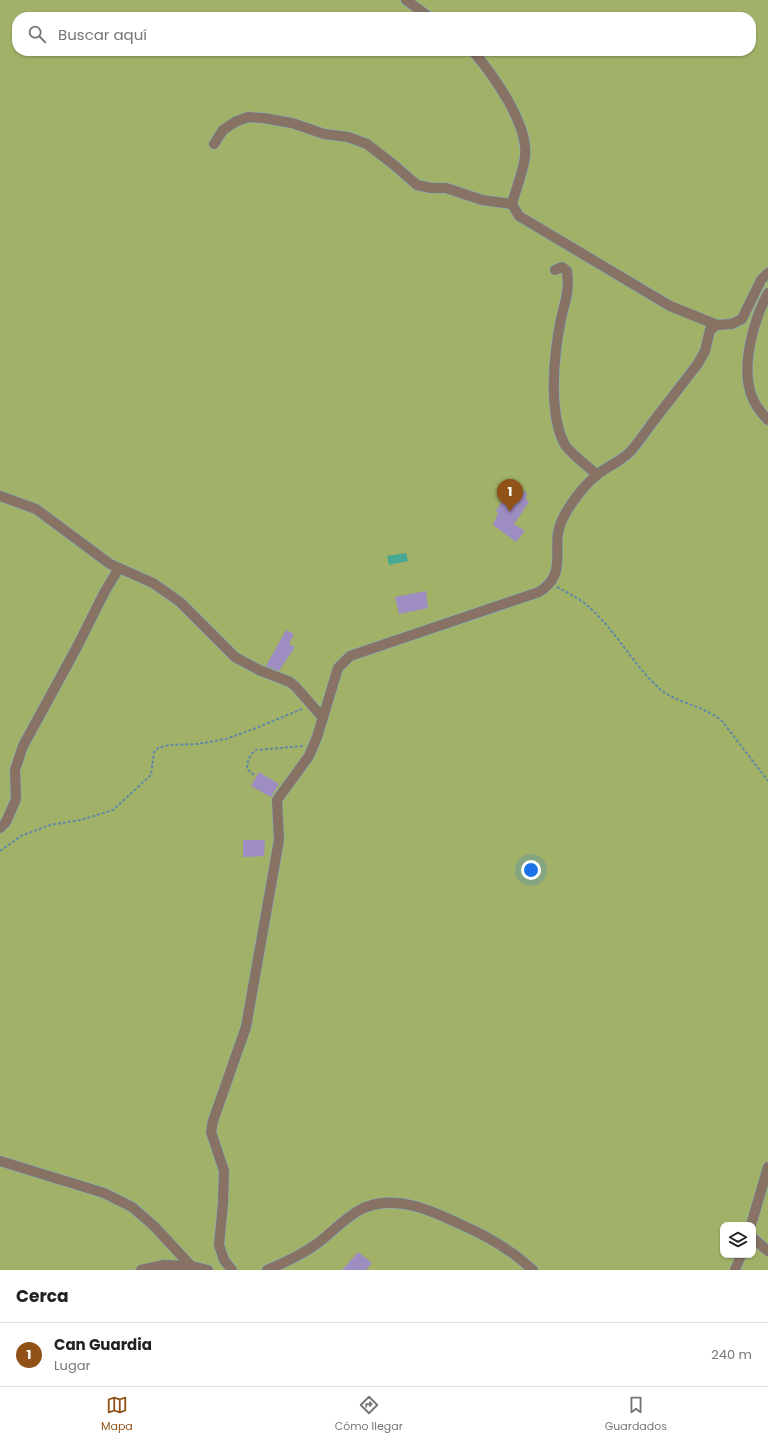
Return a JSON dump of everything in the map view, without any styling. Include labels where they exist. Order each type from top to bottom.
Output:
[{"type":"street","points":[[406,0],[422,12]]},
{"type":"street","points":[[477,56],[491,73],[508,102],[522,131],[525,156],[512,204],[519,216],[670,306],[717,325],[732,324],[742,319],[761,280],[768,273]]},
{"type":"street","points":[[214,144],[223,130],[235,122],[248,117],[292,123],[324,134],[348,136],[368,144],[417,185],[430,188],[446,188],[482,200],[512,204]]},
{"type":"street","points":[[555,270],[562,267],[567,271],[569,284],[555,354],[554,399],[559,428],[564,444],[597,475]]},
{"type":"street","points":[[768,293],[754,328],[747,375],[753,400],[768,420]]},
{"type":"street","points":[[232,1270],[224,1260],[219,1245],[224,1171],[211,1132],[212,1121],[246,1027],[279,840],[277,800],[309,756],[323,718],[338,668],[350,656],[539,592],[551,583],[557,567],[557,534],[568,509],[597,475],[629,453],[697,365],[705,351],[710,330],[717,325]]},
{"type":"street","points":[[0,496],[36,510],[110,564],[153,583],[180,602],[235,657],[259,670],[290,682],[296,686],[323,718]]},
{"type":"street","points":[[0,828],[6,822],[16,799],[15,770],[23,746],[77,647],[104,592],[119,568]]},
{"type":"street","points":[[0,1161],[104,1193],[132,1207],[154,1226],[191,1266]]},
{"type":"street","points":[[752,1222],[768,1167]]},
{"type":"street","points":[[267,1270],[287,1262],[316,1244],[358,1211],[377,1204],[395,1202],[419,1206],[485,1236],[511,1252],[533,1270]]},
{"type":"street","points":[[756,1241],[768,1251]]},
{"type":"street","points":[[735,1270],[740,1258]]},
{"type":"street","points":[[141,1270],[164,1265],[191,1266],[208,1270]]},
{"type":"path","points":[[551,583],[577,598],[589,607],[640,667],[665,693],[706,710],[722,721],[768,781]]},
{"type":"path","points":[[0,851],[20,836],[43,828],[81,820],[113,810],[151,775],[154,752],[158,748],[169,745],[198,744],[226,739],[311,704]]},
{"type":"path","points":[[254,775],[247,769],[247,764],[253,752],[256,750],[294,748],[315,742]]},
{"type":"shaded area","points":[[0,0],[768,0],[768,1270],[0,1270]]},
{"type":"shaded area","points":[[406,553],[408,561],[389,565],[387,556]]},
{"type":"building","points":[[506,484],[511,487],[515,485],[527,493],[526,499],[529,502],[514,524],[525,531],[516,542],[493,525],[498,513],[496,511],[502,501],[497,496]]},
{"type":"building","points":[[426,591],[428,608],[399,614],[395,597]]},
{"type":"building","points":[[286,630],[294,634],[289,644],[295,647],[279,671],[266,666]]},
{"type":"building","points":[[259,772],[279,784],[271,797],[251,786]]},
{"type":"building","points":[[243,840],[265,840],[264,856],[243,857]]},
{"type":"building","points":[[358,1252],[372,1263],[366,1270],[342,1270]]},
{"type":"place","name":"Can Guardia","points":[[510,512]]}]
